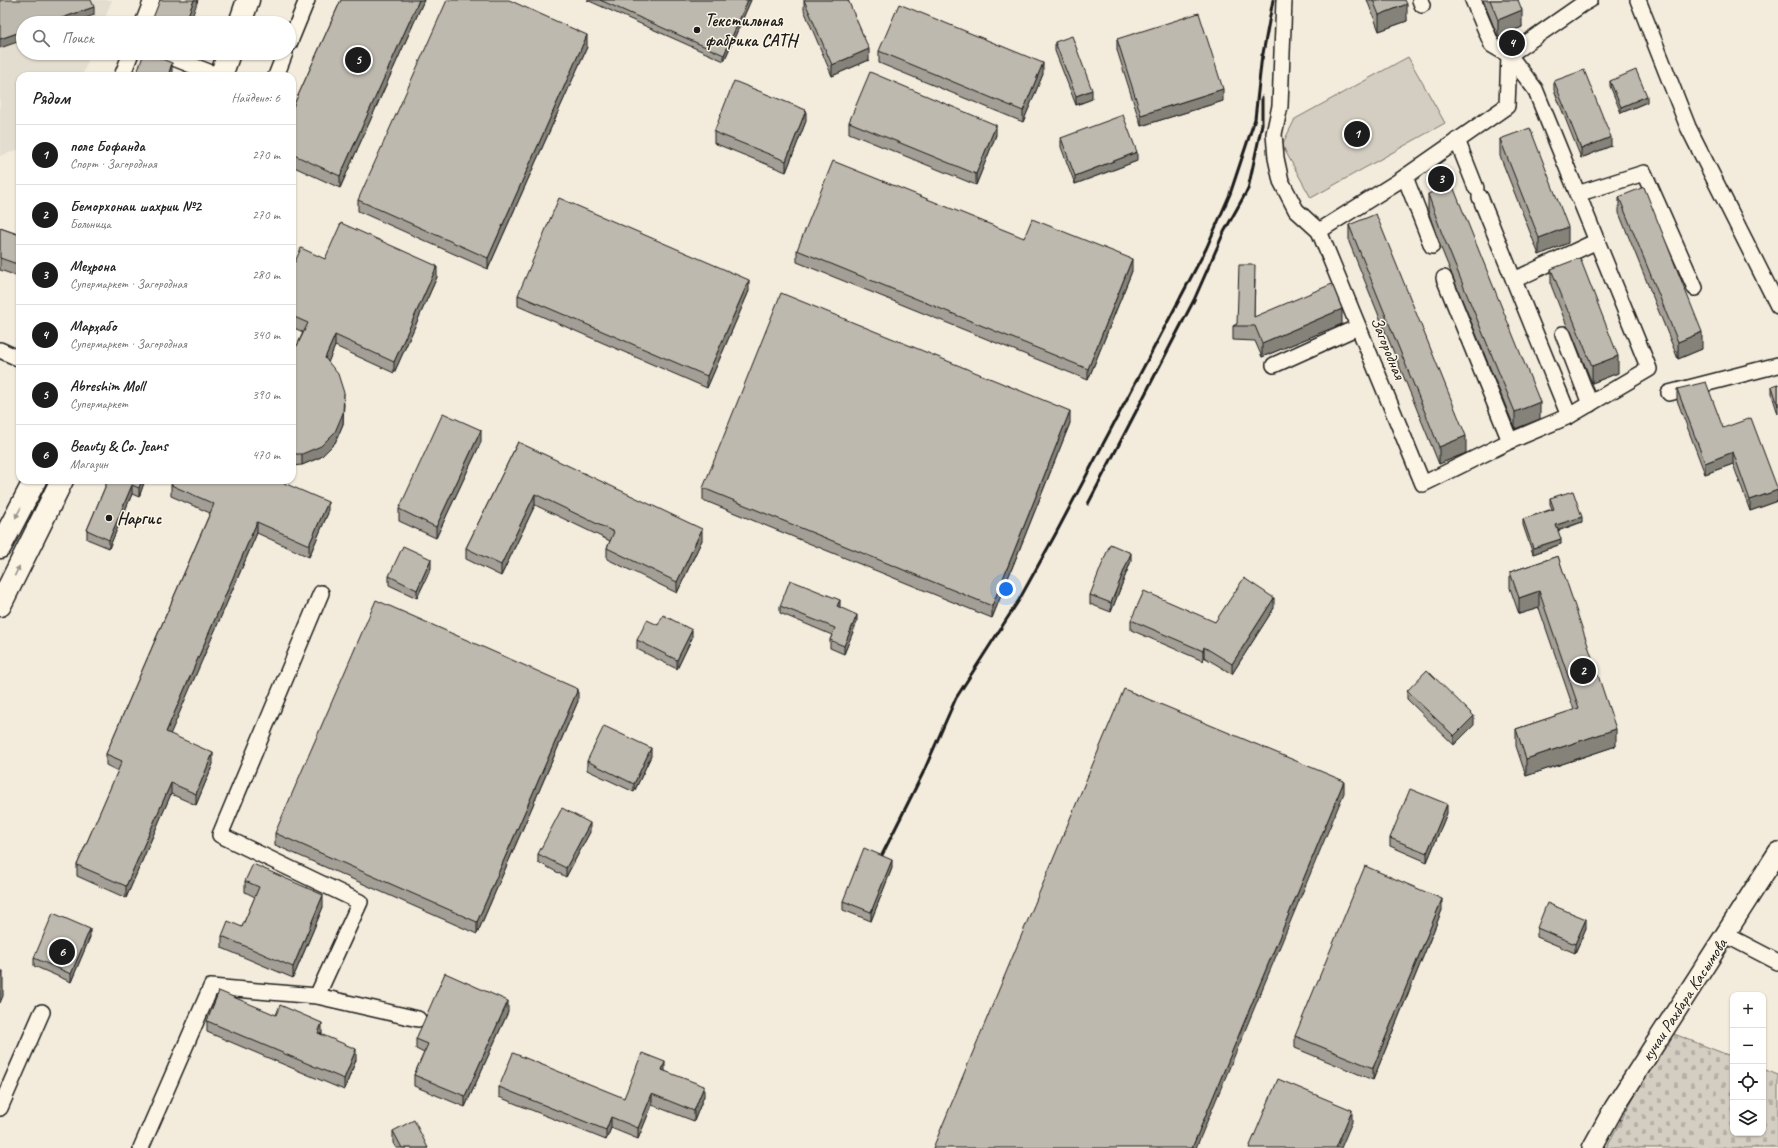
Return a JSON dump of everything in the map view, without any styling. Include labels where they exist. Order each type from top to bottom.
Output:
[{"type":"highway","points":[[242,16],[248,0]]},
{"type":"highway","points":[[256,16],[262,0]]},
{"type":"highway","points":[[222,72],[226,60]]},
{"type":"highway","points":[[237,72],[242,60]]},
{"type":"highway","points":[[0,547],[33,484]]},
{"type":"highway","points":[[0,606],[60,484]]},
{"type":"main road","name":"кучаи Рахбара Касымова","points":[[1592,1148],[1614,1108],[1778,852]]},
{"type":"street","points":[[146,16],[152,0]]},
{"type":"street","points":[[296,27],[307,0]]},
{"type":"street","points":[[1284,0],[1280,106],[1274,134],[1276,158],[1281,181],[1296,210],[1318,231],[1405,177],[1507,106],[1509,55]]},
{"type":"street","points":[[1473,0],[1492,45],[1509,55]]},
{"type":"street","points":[[1509,55],[1581,4],[1590,0]]},
{"type":"street","points":[[1638,0],[1688,127],[1778,306]]},
{"type":"street","name":"Загородная","points":[[1318,231],[1423,484],[1510,442],[1569,416],[1649,369],[1535,89],[1509,55]]},
{"type":"street","points":[[124,72],[128,60]]},
{"type":"street","points":[[179,60],[210,72]]},
{"type":"street","points":[[278,72],[282,60]]},
{"type":"street","points":[[1457,140],[1569,416]]},
{"type":"street","points":[[1577,194],[1644,173],[1695,288]]},
{"type":"street","points":[[1405,177],[1432,246]]},
{"type":"street","points":[[1514,280],[1597,242]]},
{"type":"street","points":[[1444,278],[1510,442]]},
{"type":"street","points":[[1274,365],[1358,328]]},
{"type":"street","points":[[1563,334],[1590,404]]},
{"type":"street","points":[[0,350],[16,357]]},
{"type":"street","points":[[1669,393],[1778,365]]},
{"type":"street","points":[[317,996],[360,902],[220,835],[321,593]]},
{"type":"street","points":[[1726,935],[1778,962]]},
{"type":"street","points":[[142,1148],[211,987],[317,996],[418,1019]]},
{"type":"street","points":[[0,1108],[42,1012]]},
{"type":"shaded area","points":[[0,0],[112,0],[106,16],[16,16],[16,60],[88,60],[84,72],[16,72],[16,150],[0,156]]},
{"type":"green space","points":[[1408,57],[1445,123],[1311,198],[1282,145],[1295,119]]},
{"type":"green space","points":[[1669,1032],[1730,1056],[1730,1136],[1766,1136],[1766,1070],[1778,1075],[1778,1148],[1606,1148]]},
{"type":"building","points":[[0,0],[91,0],[94,7],[68,16],[16,16],[16,33],[0,39]]},
{"type":"building","points":[[160,0],[194,0],[188,16],[154,16]]},
{"type":"building","points":[[341,0],[419,0],[340,176],[296,156],[296,100]]},
{"type":"building","points":[[447,0],[509,0],[587,35],[488,258],[358,200]]},
{"type":"building","name":"Текстильная фабрика САТН","points":[[600,0],[748,0],[724,55]]},
{"type":"building","points":[[804,0],[848,0],[869,49],[832,65]]},
{"type":"building","points":[[1373,0],[1405,0],[1407,4],[1379,15]]},
{"type":"building","points":[[1490,0],[1518,0],[1522,10],[1498,20]]},
{"type":"building","points":[[899,4],[1043,63],[1023,111],[879,51]]},
{"type":"building","points":[[1199,13],[1223,89],[1141,115],[1117,39]]},
{"type":"building","points":[[1072,36],[1092,90],[1076,96],[1055,42]]},
{"type":"building","points":[[142,60],[164,60],[172,63],[169,72],[137,72]]},
{"type":"building","points":[[1584,70],[1611,137],[1581,149],[1554,81]]},
{"type":"building","points":[[1636,70],[1647,96],[1621,107],[1610,81]]},
{"type":"building","points":[[870,72],[996,125],[976,174],[849,122]]},
{"type":"building","points":[[734,81],[806,110],[786,161],[714,132]]},
{"type":"building","points":[[1123,115],[1137,152],[1075,176],[1061,138]]},
{"type":"building","points":[[1530,128],[1568,227],[1539,238],[1500,139]]},
{"type":"building","points":[[833,161],[1024,238],[1032,219],[1132,259],[1088,369],[797,250]]},
{"type":"building","points":[[1452,184],[1540,402],[1515,412],[1441,231],[1428,194]]},
{"type":"building","points":[[1644,187],[1702,332],[1678,342],[1619,197]]},
{"type":"building","points":[[559,198],[749,280],[707,376],[518,295]]},
{"type":"building","points":[[1376,214],[1466,436],[1439,447],[1349,225]]},
{"type":"building","points":[[341,223],[437,266],[394,362],[335,335],[325,358],[338,374],[344,393],[343,413],[335,432],[321,446],[302,454],[296,454],[296,346],[308,323],[296,318],[296,260],[301,248],[325,259]]},
{"type":"building","points":[[0,228],[16,234],[16,264],[0,258]]},
{"type":"building","points":[[1580,258],[1618,356],[1592,366],[1551,269]]},
{"type":"building","points":[[1239,265],[1255,265],[1254,317],[1332,284],[1342,309],[1262,343],[1255,326],[1233,326],[1237,324]]},
{"type":"building","points":[[781,293],[1070,411],[992,606],[703,488]]},
{"type":"building","points":[[1706,382],[1723,428],[1751,418],[1778,490],[1750,500],[1733,452],[1705,463],[1677,389]]},
{"type":"building","points":[[1778,384],[1778,406],[1772,386]]},
{"type":"building","points":[[443,413],[481,430],[436,527],[399,509]]},
{"type":"building","points":[[518,442],[702,529],[677,582],[607,548],[614,532],[535,494],[501,565],[466,548]]},
{"type":"building","name":"Наргис","points":[[106,484],[140,484],[139,488],[132,485],[109,540],[87,530]]},
{"type":"building","points":[[286,484],[328,502],[309,545],[257,522],[166,732],[213,753],[196,794],[171,783],[126,886],[77,865],[122,761],[106,754],[214,504],[171,485]]},
{"type":"building","points":[[1573,491],[1582,517],[1556,525],[1561,539],[1533,548],[1523,519],[1554,509],[1550,498]]},
{"type":"building","points":[[1110,544],[1131,553],[1111,603],[1090,595]]},
{"type":"building","points":[[403,546],[431,559],[417,590],[389,576]]},
{"type":"building","points":[[1558,556],[1616,729],[1526,759],[1516,729],[1579,708],[1539,591],[1519,598],[1510,572]]},
{"type":"building","points":[[1244,578],[1274,598],[1232,664],[1204,647],[1203,651],[1131,620],[1144,591],[1215,622]]},
{"type":"building","points":[[790,580],[840,600],[837,606],[857,615],[844,646],[830,640],[835,628],[780,606]]},
{"type":"building","points":[[376,600],[578,689],[477,922],[275,833]]},
{"type":"building","points":[[663,615],[692,630],[677,660],[637,640],[647,620],[658,625]]},
{"type":"building","points":[[1427,670],[1474,716],[1454,736],[1407,691]]},
{"type":"building","points":[[1124,689],[1344,781],[1192,1148],[933,1148]]},
{"type":"building","points":[[604,726],[651,748],[634,784],[587,761]]},
{"type":"building","points":[[1410,789],[1447,804],[1427,853],[1390,838]]},
{"type":"building","points":[[562,808],[590,823],[566,868],[538,854]]},
{"type":"building","points":[[864,848],[892,860],[871,912],[843,901]]},
{"type":"building","points":[[253,864],[323,895],[293,967],[222,936],[228,921],[242,927],[259,887],[245,881]]},
{"type":"building","points":[[1365,866],[1442,899],[1373,1068],[1295,1036]]},
{"type":"building","points":[[1547,903],[1586,919],[1575,944],[1537,928]]},
{"type":"building","points":[[53,913],[90,929],[71,974],[34,958]]},
{"type":"building","points":[[0,970],[3,971],[0,977]]},
{"type":"building","points":[[445,973],[508,1001],[465,1096],[414,1075],[428,1044],[416,1039]]},
{"type":"building","points":[[219,991],[276,1015],[280,1005],[322,1023],[318,1033],[356,1049],[344,1079],[207,1021]]},
{"type":"building","points":[[513,1053],[624,1098],[642,1053],[665,1062],[662,1070],[704,1086],[694,1111],[652,1094],[638,1128],[611,1117],[606,1130],[499,1087]]},
{"type":"building","points":[[1278,1079],[1352,1110],[1336,1148],[1249,1148]]},
{"type":"building","points":[[414,1120],[428,1148],[402,1148],[393,1131]]},
{"type":"railway","points":[[1262,59],[1273,0]]},
{"type":"railway","points":[[882,855],[923,773],[956,698],[1019,600],[1055,535],[1206,249],[1230,194],[1255,119],[1262,55]]},
{"type":"railway","points":[[1088,504],[1194,300],[1224,232],[1248,189],[1262,124],[1262,97]]},
{"type":"place","name":"Текстильная фабрика САТН","points":[[697,30]]},
{"type":"place","name":"Марҳабо","points":[[1512,43]]},
{"type":"place","name":"Abreshim Moll","points":[[358,60]]},
{"type":"place","name":"поле Бофанда","points":[[1357,134]]},
{"type":"place","name":"Меҳрона","points":[[1441,179]]},
{"type":"place","name":"Наргис","points":[[109,518]]},
{"type":"place","name":"Беморхонаи шахрии №2","points":[[1583,671]]},
{"type":"place","name":"Beauty & Co. Jeans","points":[[62,952]]}]
